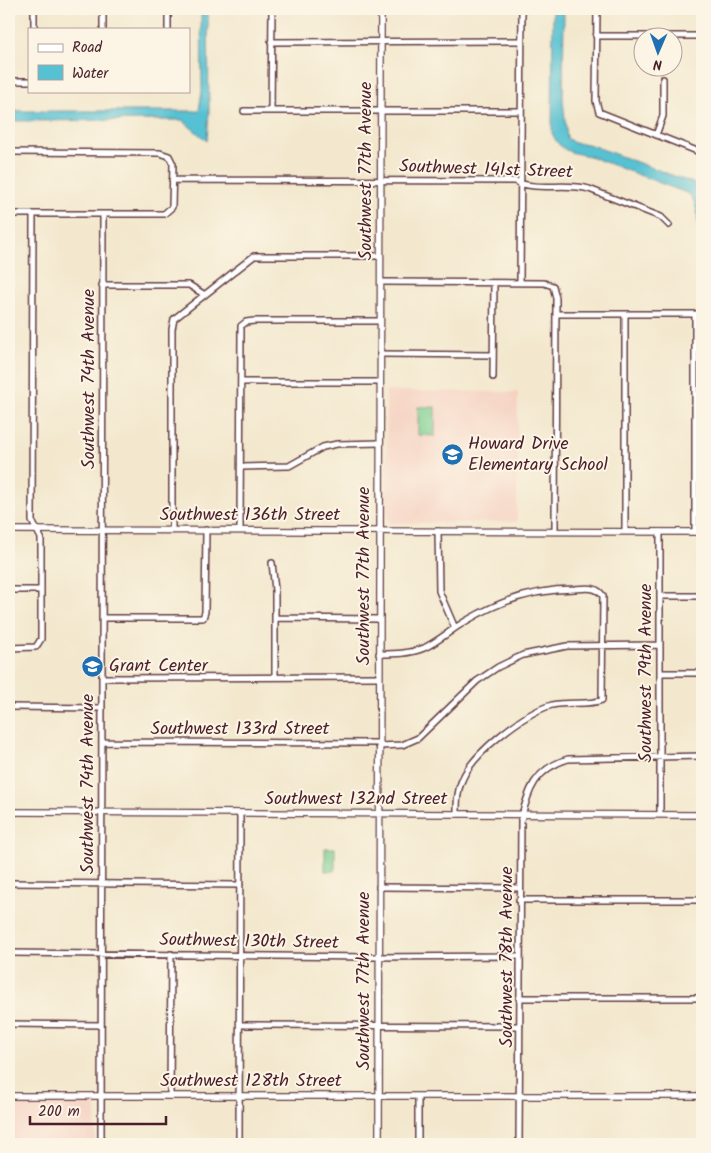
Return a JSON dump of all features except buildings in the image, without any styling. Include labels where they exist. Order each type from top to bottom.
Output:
[{"type":"street","points":[[34,9],[34,28]]},
{"type":"street","points":[[103,28],[104,9]]},
{"type":"street","points":[[168,9],[168,28]]},
{"type":"street","points":[[271,111],[272,9]]},
{"type":"street","name":"Southwest 77th Avenue","points":[[379,1144],[381,9]]},
{"type":"street","points":[[520,283],[522,9]]},
{"type":"street","points":[[596,9],[596,104],[599,112],[702,153]]},
{"type":"street","points":[[596,36],[702,36]]},
{"type":"street","points":[[271,42],[521,41]]},
{"type":"street","points":[[656,135],[662,116],[663,80]]},
{"type":"street","points":[[9,81],[28,81]]},
{"type":"street","points":[[244,111],[521,112]]},
{"type":"street","points":[[9,152],[160,152],[169,156],[172,162],[172,207],[169,211],[156,216],[9,214]]},
{"type":"street","name":"Southwest 141st Street","points":[[172,180],[515,181],[527,187],[584,188],[661,217],[669,225]]},
{"type":"street","points":[[9,648],[38,646],[41,640],[42,538],[32,521],[33,214]]},
{"type":"street","name":"Southwest 74th Avenue","points":[[101,1144],[103,214]]},
{"type":"street","points":[[172,530],[172,322],[247,260],[256,256],[380,256]]},
{"type":"street","points":[[380,282],[551,285],[556,294],[555,531]]},
{"type":"street","points":[[493,377],[494,283]]},
{"type":"street","points":[[102,285],[189,286],[205,294]]},
{"type":"street","points":[[556,314],[702,314]]},
{"type":"street","points":[[625,314],[625,532]]},
{"type":"street","points":[[695,532],[696,314]]},
{"type":"street","points":[[240,530],[243,324],[254,320],[380,321]]},
{"type":"street","points":[[380,354],[494,355]]},
{"type":"street","points":[[241,382],[380,382]]},
{"type":"street","points":[[241,468],[289,466],[323,447],[337,444],[380,443]]},
{"type":"street","name":"Southwest 136th Street","points":[[9,530],[702,532]]},
{"type":"street","points":[[102,618],[203,618],[205,612],[206,530]]},
{"type":"street","points":[[438,531],[439,591],[455,628]]},
{"type":"street","name":"Southwest 79th Avenue","points":[[660,532],[660,814]]},
{"type":"street","points":[[272,563],[275,618],[275,677]]},
{"type":"street","points":[[379,654],[403,654],[423,648],[500,604],[540,592],[585,588],[600,592],[604,602],[602,700],[554,705],[532,713],[514,724],[466,773],[458,791],[457,814]]},
{"type":"street","points":[[9,590],[40,590]]},
{"type":"street","points":[[660,596],[702,596]]},
{"type":"street","points":[[275,618],[379,619]]},
{"type":"street","name":"Southwest 133rd Street","points":[[102,742],[402,745],[418,738],[477,682],[516,658],[551,648],[604,645],[660,645]]},
{"type":"street","points":[[660,673],[702,673]]},
{"type":"street","points":[[102,678],[379,677]]},
{"type":"street","points":[[9,708],[102,708]]},
{"type":"street","points":[[660,757],[702,756]]},
{"type":"street","name":"Southwest 78th Avenue","points":[[519,1144],[519,900],[522,814],[528,792],[541,775],[553,766],[568,759],[660,757]]},
{"type":"street","name":"Southwest 132nd Street","points":[[9,812],[702,814]]},
{"type":"street","points":[[239,1144],[240,813]]},
{"type":"street","points":[[9,883],[240,885]]},
{"type":"street","points":[[379,887],[520,888]]},
{"type":"street","points":[[519,900],[702,900]]},
{"type":"street","name":"Southwest 130th Street","points":[[9,953],[519,956]]},
{"type":"street","points":[[170,1096],[171,954]]},
{"type":"street","points":[[519,998],[702,998]]},
{"type":"street","points":[[9,1024],[101,1025]]},
{"type":"street","points":[[240,1025],[520,1026]]},
{"type":"street","name":"Southwest 128th Street","points":[[9,1096],[702,1096]]},
{"type":"street","points":[[418,1096],[418,1142]]},
{"type":"shaded area","name":"Howard Drive Elementary School","points":[[386,391],[518,392],[517,522],[391,523],[387,518]]},
{"type":"shaded area","points":[[9,1103],[93,1104],[96,1106],[95,1144],[9,1144]]},
{"type":"green space","points":[[418,407],[435,407],[435,436],[418,435]]},
{"type":"green space","points":[[325,848],[335,848],[335,871],[325,871]]},
{"type":"water","points":[[201,9],[208,9],[209,111],[207,141],[182,120],[9,121],[9,111],[199,111],[202,90]]},
{"type":"water","points":[[553,9],[564,9],[563,100],[567,138],[574,143],[588,144],[693,183],[702,191],[702,240],[697,210],[689,194],[589,156],[567,150],[555,140],[552,133]]},
{"type":"place","name":"Howard Drive Elementary School","points":[[452,454]]},
{"type":"place","name":"Grant Center","points":[[93,666]]}]
